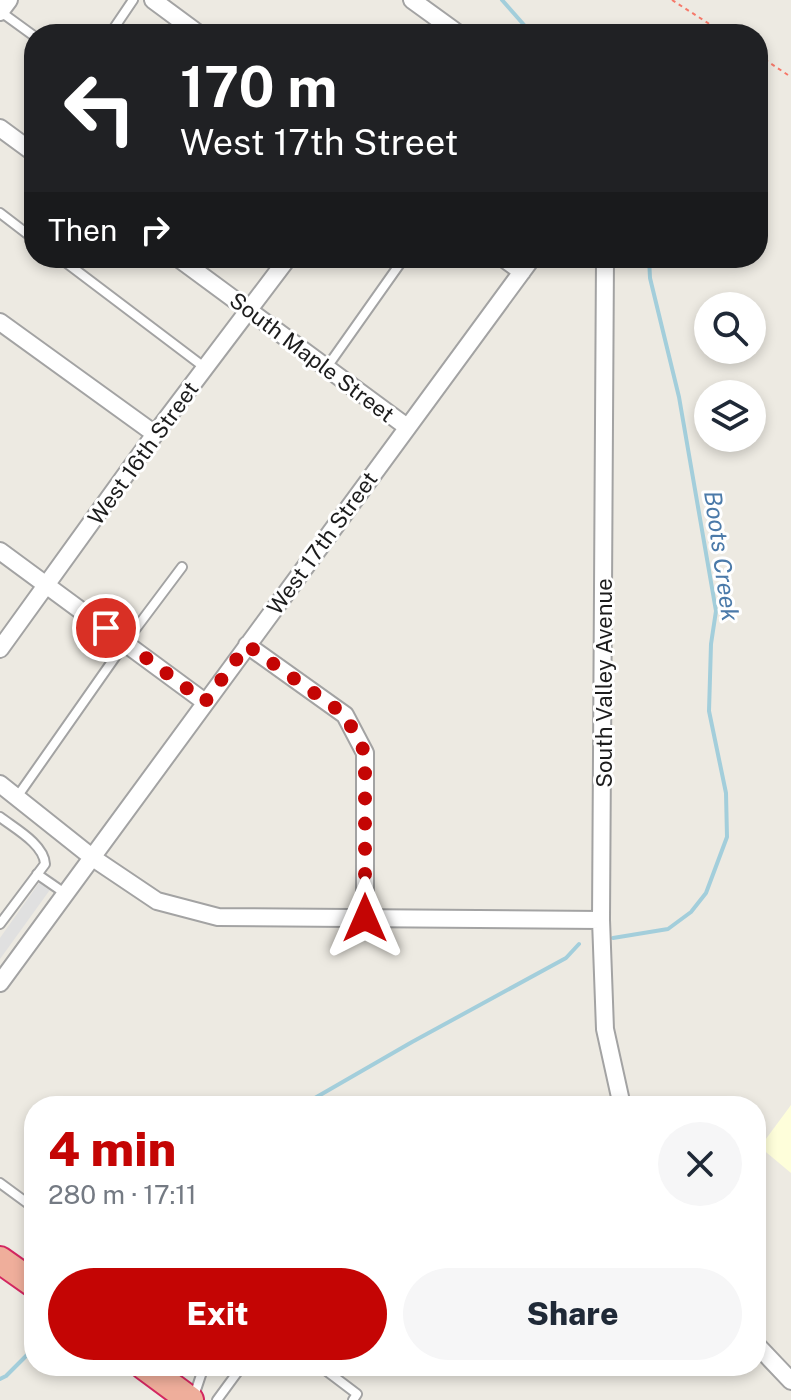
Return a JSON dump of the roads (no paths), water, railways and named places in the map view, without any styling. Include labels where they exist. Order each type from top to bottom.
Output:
[{"type":"highway","points":[[0,1260],[24,1277]]},
{"type":"highway","points":[[158,1376],[191,1400]]},
{"type":"street","points":[[0,12],[9,0]]},
{"type":"street","points":[[153,0],[185,24]]},
{"type":"street","points":[[412,0],[445,24]]},
{"type":"street","points":[[0,128],[24,146]]},
{"type":"street","name":"South Maple Street","points":[[192,268],[407,427]]},
{"type":"street","name":"West 16th Street","points":[[0,649],[155,434],[281,268]]},
{"type":"street","name":"West 17th Street","points":[[0,983],[525,268]]},
{"type":"street","name":"South Valley Avenue","points":[[605,268],[601,920],[605,1029],[620,1096]]},
{"type":"street","points":[[2,326],[155,434]]},
{"type":"street","points":[[0,551],[205,702]]},
{"type":"street","points":[[247,645],[345,715],[365,753],[365,918]]},
{"type":"street","points":[[0,784],[93,858],[157,901],[218,917],[601,920]]},
{"type":"street","points":[[766,1355],[791,1381]]},
{"type":"lane","points":[[117,24],[133,0]]},
{"type":"lane","points":[[0,12],[24,29]]},
{"type":"lane","points":[[0,213],[24,231]]},
{"type":"lane","points":[[73,268],[205,368]]},
{"type":"lane","points":[[327,367],[397,268]]},
{"type":"lane","points":[[17,798],[182,567]]},
{"type":"lane","points":[[0,817],[39,849],[45,864],[0,924]]},
{"type":"lane","points":[[37,874],[67,894]]},
{"type":"lane","points":[[0,1183],[24,1201]]},
{"type":"lane","points":[[191,1400],[200,1376]]},
{"type":"lane","points":[[217,1400],[235,1376]]},
{"type":"lane","points":[[333,1376],[357,1394],[353,1400]]},
{"type":"waterway","name":"Boots Creek","points":[[502,0],[523,24]]},
{"type":"waterway","name":"Boots Creek","points":[[613,938],[668,929],[691,912],[706,893],[727,837],[726,793],[709,711],[711,644],[716,611],[679,397],[650,268]]},
{"type":"waterway","name":"Boots Creek","points":[[318,1096],[566,958],[579,944]]},
{"type":"waterway","name":"Boots Creek","points":[[0,1379],[24,1358]]}]
